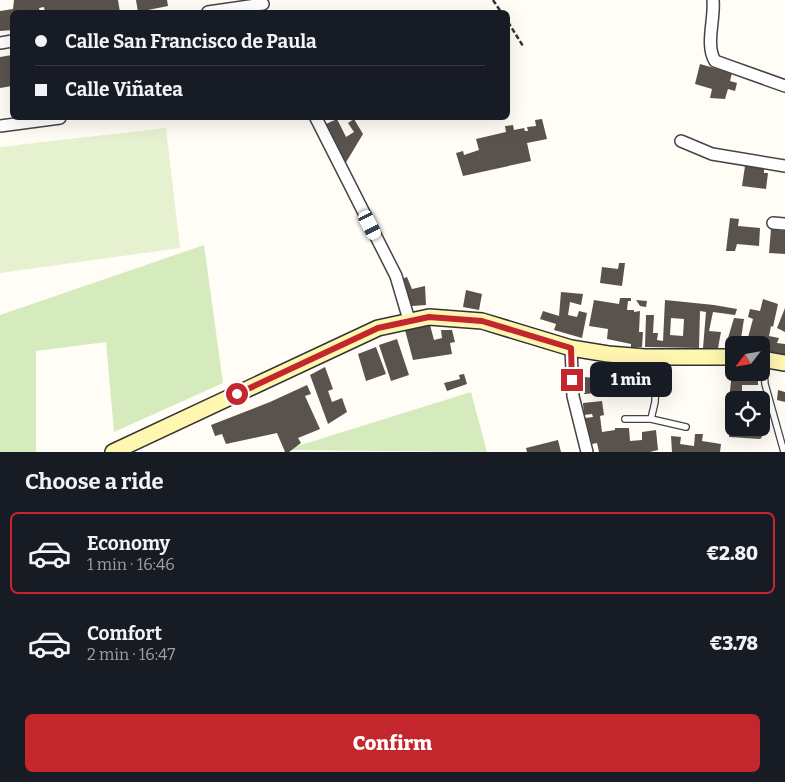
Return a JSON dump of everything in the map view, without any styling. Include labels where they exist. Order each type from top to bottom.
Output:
[{"type":"main road","points":[[113,452],[378,328],[409,320],[444,317],[482,321],[571,348],[608,354],[656,357],[725,357]]},
{"type":"main road","points":[[770,360],[785,363]]},
{"type":"street","points":[[713,0],[714,11],[710,54],[715,61],[785,86]]},
{"type":"street","points":[[227,10],[264,6]]},
{"type":"street","points":[[0,126],[45,120]]},
{"type":"street","points":[[317,120],[396,276],[409,320]]},
{"type":"street","points":[[681,141],[712,154],[785,166]]},
{"type":"street","points":[[571,348],[573,396],[587,452]]},
{"type":"lane","points":[[651,419],[655,402],[656,357]]},
{"type":"lane","points":[[765,381],[784,452]]},
{"type":"lane","points":[[625,420],[651,419],[686,427]]},
{"type":"path","points":[[510,25],[523,46]]},
{"type":"green space","points":[[166,128],[180,248],[0,273],[0,147]]},
{"type":"green space","points":[[204,245],[223,383],[114,432],[106,342],[36,351],[36,452],[0,452],[0,315]]},
{"type":"green space","points":[[471,392],[487,452],[285,450]]},
{"type":"building","points":[[14,0],[118,0],[120,10],[45,10],[44,7],[39,8],[40,10],[10,10],[10,30],[0,31],[0,11],[13,9]]},
{"type":"building","points":[[136,0],[167,0],[168,6],[138,10]]},
{"type":"building","points":[[10,55],[10,86],[0,88],[0,57]]},
{"type":"building","points":[[700,64],[732,73],[730,81],[737,83],[735,91],[728,89],[725,99],[710,98],[712,89],[695,84]]},
{"type":"building","points":[[542,119],[547,139],[527,143],[531,161],[463,176],[456,153],[463,151],[464,155],[479,150],[476,139],[506,132],[505,126],[513,125],[514,130],[524,128],[525,131],[528,131],[527,127],[536,126],[535,120]]},
{"type":"building","points":[[338,120],[346,137],[354,132],[348,123],[355,120],[363,134],[345,164],[326,124]]},
{"type":"building","points":[[745,166],[764,168],[764,173],[768,173],[766,189],[742,186]]},
{"type":"building","points":[[730,218],[739,219],[738,226],[760,228],[759,246],[737,244],[735,251],[726,251]]},
{"type":"building","points":[[771,229],[785,231],[785,254],[769,253]]},
{"type":"building","points":[[619,263],[625,263],[622,286],[600,283],[602,267],[618,269]]},
{"type":"building","points":[[407,277],[412,289],[425,286],[426,305],[412,306],[400,280]]},
{"type":"building","points":[[466,290],[482,294],[479,310],[463,307]]},
{"type":"building","points":[[561,292],[583,294],[581,305],[570,302],[568,315],[577,317],[579,311],[587,313],[582,338],[554,330],[556,324],[540,319],[543,311],[559,316]]},
{"type":"building","points":[[620,298],[631,298],[631,301],[628,301],[627,310],[640,311],[639,332],[643,332],[642,347],[631,348],[631,344],[607,339],[608,329],[589,326],[594,300],[619,304]]},
{"type":"building","points":[[763,299],[778,304],[769,336],[748,336],[753,319],[748,317],[750,309],[760,311]]},
{"type":"building","points":[[636,300],[647,301],[646,307],[640,306]]},
{"type":"building","points":[[665,300],[737,309],[735,315],[713,312],[709,331],[721,332],[718,348],[703,348],[706,312],[700,311],[699,348],[645,347],[646,315],[654,315],[653,333],[658,333],[657,340],[663,341]],"holes":[[[671,318],[684,319],[683,336],[670,335]]]},
{"type":"building","points":[[785,308],[785,332],[777,328]]},
{"type":"building","points":[[734,318],[744,319],[741,336],[729,336]]},
{"type":"building","points":[[430,325],[434,340],[442,338],[441,330],[452,330],[455,342],[450,343],[452,354],[413,360],[405,330]]},
{"type":"building","points":[[770,336],[779,338],[777,343],[785,344],[785,355],[770,352]]},
{"type":"building","points":[[397,339],[409,375],[391,381],[379,345]]},
{"type":"building","points":[[376,347],[386,374],[366,381],[358,354]]},
{"type":"building","points":[[325,367],[333,389],[328,391],[332,402],[342,398],[347,412],[328,424],[310,375]]},
{"type":"building","points":[[464,374],[467,384],[447,391],[444,383],[460,379],[459,375]]},
{"type":"building","points":[[585,377],[644,384],[643,390],[584,394],[583,379]]},
{"type":"building","points":[[731,381],[758,381],[758,385],[742,385],[742,391],[730,391]]},
{"type":"building","points":[[307,385],[311,394],[305,396],[320,429],[298,438],[301,443],[289,452],[285,452],[277,433],[226,444],[222,434],[215,436],[211,425]]},
{"type":"building","points":[[778,390],[785,392],[785,402],[777,400]]},
{"type":"building","points":[[602,401],[604,415],[600,416],[602,432],[615,430],[615,428],[629,428],[630,441],[642,440],[642,432],[656,430],[658,450],[650,452],[599,452],[597,443],[592,444],[585,418],[593,417],[592,414],[584,415],[583,403]]},
{"type":"building","points":[[695,434],[703,434],[702,441],[721,444],[720,452],[672,452],[671,436],[681,437],[680,444],[694,446]]},
{"type":"building","points":[[762,436],[762,437],[760,439],[729,437]]},
{"type":"building","points":[[558,440],[561,452],[527,452],[526,448]]},
{"type":"route","points":[[237,394],[378,328],[429,317],[452,317],[482,321],[571,348],[572,380]]}]
